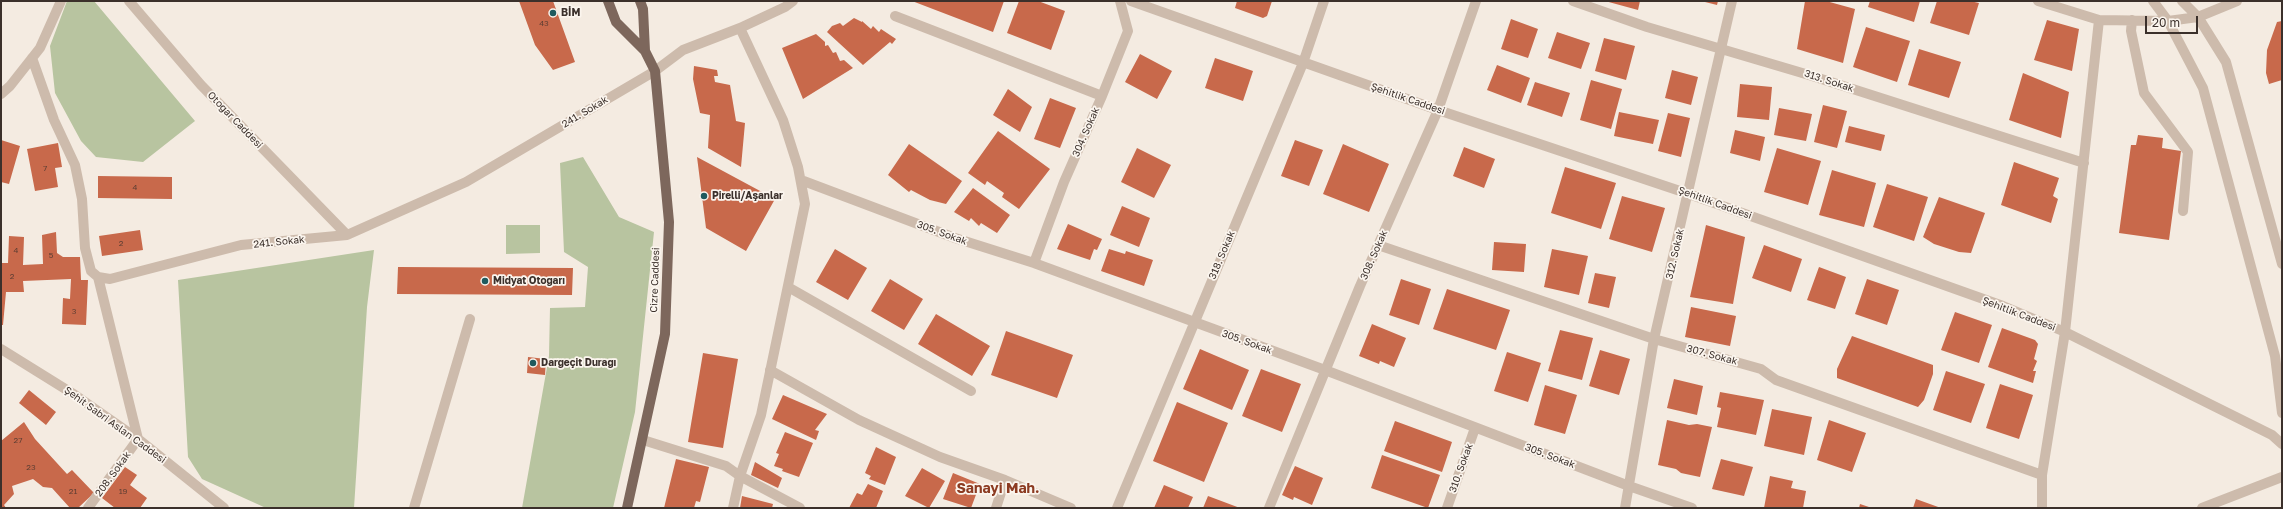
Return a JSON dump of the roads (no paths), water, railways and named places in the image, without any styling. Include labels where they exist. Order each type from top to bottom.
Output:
[{"type":"main road","points":[[608,1],[616,22],[645,51]]},
{"type":"main road","points":[[640,1],[643,9],[645,51]]},
{"type":"main road","name":"Cizre Caddesi","points":[[627,508],[665,334],[669,222],[655,71],[645,51]]},
{"type":"street","points":[[1,94],[10,86],[40,48],[61,1]]},
{"type":"street","name":"Otogar Caddesi","points":[[129,1],[201,84],[347,235]]},
{"type":"street","name":"241. Sokak","points":[[98,277],[110,279],[241,245],[347,235],[466,182],[655,71],[684,50],[740,28],[785,7],[793,1]]},
{"type":"street","name":"304. Sokak","points":[[1034,263],[1064,182],[1102,96],[1128,31],[1120,1]]},
{"type":"street","name":"Şehitlik Caddesi","points":[[1131,1],[1438,110],[1689,194],[2003,306],[2064,332],[2272,435],[2282,444]]},
{"type":"street","name":"318. Sokak","points":[[1117,508],[1193,323],[1303,63],[1324,1]]},
{"type":"street","name":"308. Sokak","points":[[1270,508],[1325,370],[1378,245],[1438,110],[1476,1]]},
{"type":"street","name":"313. Sokak","points":[[1573,1],[1647,27],[1809,75],[2084,163]]},
{"type":"street","name":"312. Sokak","points":[[1625,508],[1654,339],[1689,194],[1720,48],[1732,1]]},
{"type":"street","points":[[2038,1],[2099,20],[2168,21],[2198,17],[2237,1]]},
{"type":"street","points":[[2153,1],[2168,21],[2202,88],[2275,356],[2282,413]]},
{"type":"street","points":[[2182,1],[2198,17],[2226,62],[2282,264]]},
{"type":"street","points":[[895,16],[1102,96]]},
{"type":"street","points":[[2042,508],[2042,475],[2064,332],[2099,20]]},
{"type":"street","points":[[2132,20],[2131,31],[2144,93],[2188,152],[2183,211]]},
{"type":"street","points":[[733,508],[740,476],[761,415],[806,204],[801,180],[784,120],[740,28]]},
{"type":"street","points":[[32,58],[54,120],[75,165],[82,199],[85,248],[91,271],[98,277],[138,439]]},
{"type":"street","name":"305. Sokak","points":[[801,180],[955,238],[1034,263],[1193,323],[1325,370],[1629,486],[1692,508]]},
{"type":"street","name":"307. Sokak","points":[[1378,245],[1654,339],[1761,369],[1776,380],[2042,475]]},
{"type":"street","points":[[788,287],[971,391]]},
{"type":"street","points":[[414,508],[470,319]]},
{"type":"street","name":"Şehit Sabri Aslan Caddesi","points":[[1,349],[76,395],[138,439],[224,508]]},
{"type":"street","points":[[770,370],[806,392],[859,420],[940,456],[1005,480],[1071,508]]},
{"type":"street","name":"310. Sokak","points":[[1447,508],[1476,428]]},
{"type":"street","name":"208. Sokak","points":[[88,508],[138,439]]},
{"type":"street","points":[[643,440],[726,466],[740,476],[800,508]]},
{"type":"street","points":[[2202,508],[2282,477]]},
{"type":"street","points":[[996,508],[1005,480]]},
{"type":"place","name":"BİM","points":[[553,13]]},
{"type":"place","name":"Pirelli/Aşanlar","points":[[704,196]]},
{"type":"place","name":"Midyat Otogarı","points":[[485,281]]},
{"type":"place","name":"Dargeçit Durağı","points":[[533,363]]},
{"type":"district","name":"Sanayi Mah.","points":[[998,489]]}]
